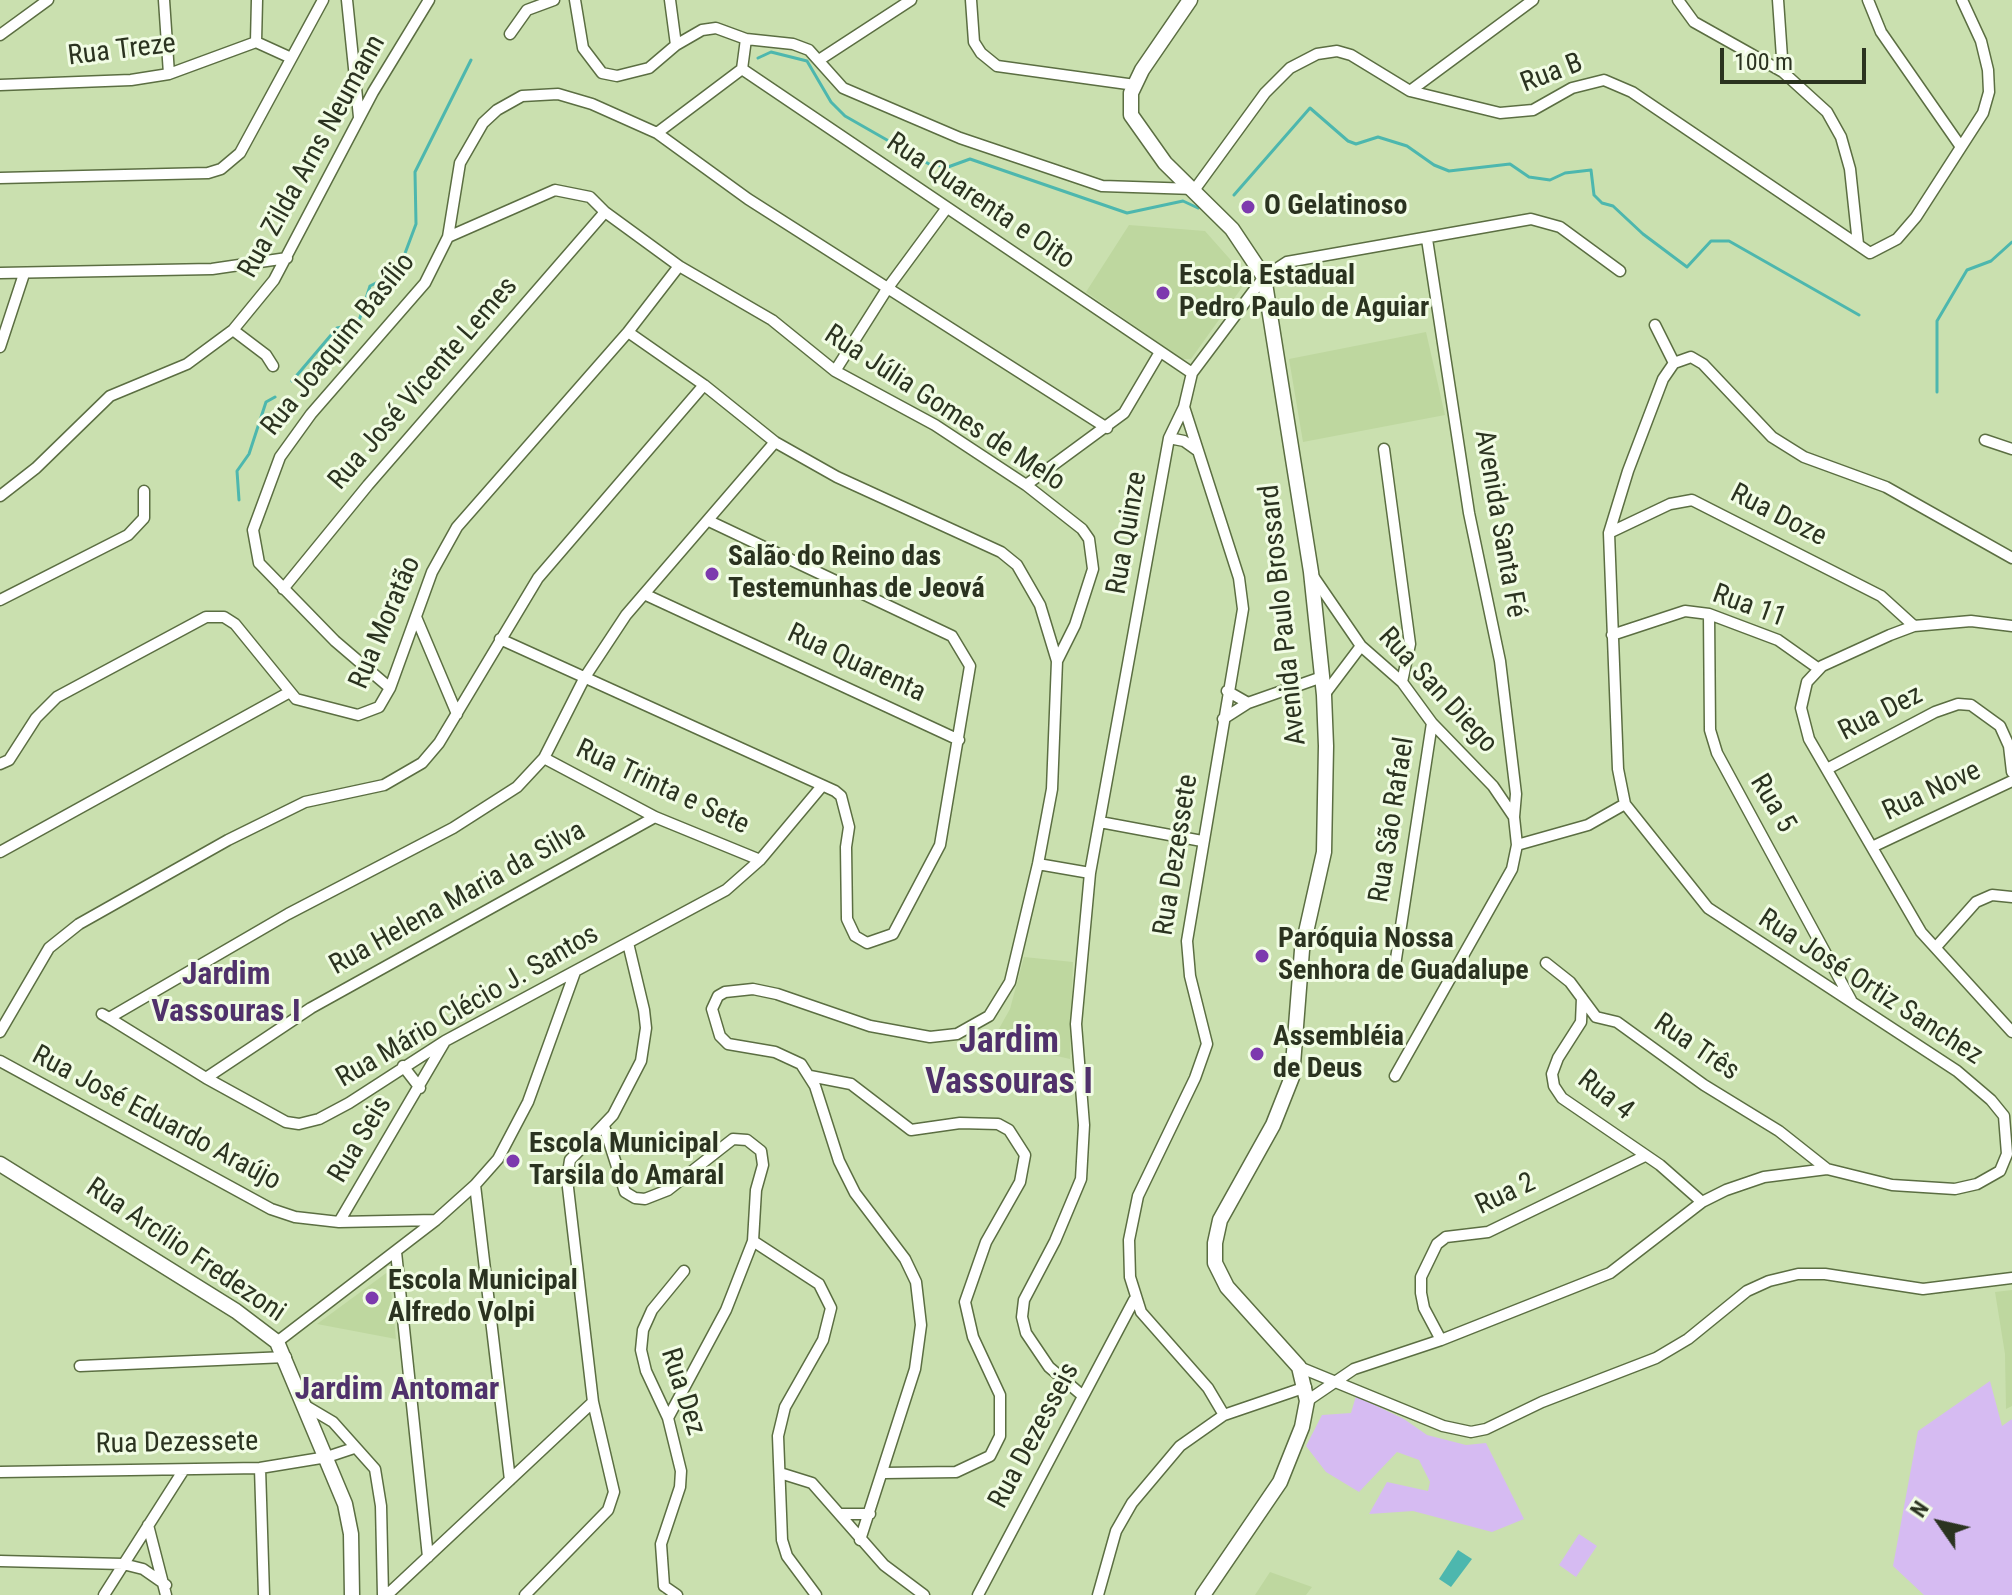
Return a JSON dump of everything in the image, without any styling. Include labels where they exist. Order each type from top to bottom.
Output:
[{"type":"main road","points":[[1135,85],[1190,0]]},
{"type":"main road","name":"Avenida Paulo Brossard","points":[[1135,85],[1131,115],[1138,128],[1165,163],[1195,189],[1232,229],[1264,277],[1311,572],[1324,695],[1324,852],[1302,950],[1292,1077],[1273,1125],[1220,1220],[1215,1243],[1215,1263],[1227,1287],[1299,1367],[1306,1394]]},
{"type":"main road","name":"Rua Arcílio Fredezoni","points":[[0,1164],[223,1302],[277,1342],[327,1457],[348,1518],[352,1595]]},
{"type":"main road","points":[[1203,1595],[1280,1482],[1302,1427],[1306,1394]]},
{"type":"street","points":[[0,35],[48,0]]},
{"type":"street","points":[[164,0],[169,74]]},
{"type":"street","points":[[257,0],[256,42],[289,57]]},
{"type":"street","points":[[0,178],[194,174],[221,169],[240,153],[289,57],[323,0]]},
{"type":"street","points":[[347,0],[359,119]]},
{"type":"street","name":"Rua Zilda Arns Neumann","points":[[0,496],[28,475],[110,396],[187,364],[214,348],[233,330],[262,296],[287,258],[359,119],[429,0]]},
{"type":"street","points":[[510,34],[527,10],[554,0]]},
{"type":"street","points":[[575,0],[583,48],[602,73],[617,76],[649,68],[695,33],[716,28],[746,39],[793,44],[819,60],[843,88],[960,138],[1088,182],[1155,190],[1195,189]]},
{"type":"street","points":[[670,0],[676,45]]},
{"type":"street","points":[[819,60],[911,0]]},
{"type":"street","points":[[971,0],[974,42],[981,53],[997,66],[1135,85]]},
{"type":"street","points":[[1410,91],[1533,0]]},
{"type":"street","points":[[1678,0],[1694,22],[1783,72],[1827,112],[1841,137],[1850,169],[1858,244],[1870,253],[1897,239],[1946,174],[1983,113],[1989,92],[1981,41],[1962,0]]},
{"type":"street","points":[[1778,0],[1783,72]]},
{"type":"street","points":[[1868,0],[1881,32],[1961,147]]},
{"type":"street","points":[[657,133],[742,69],[746,39]]},
{"type":"street","name":"Rua Treze","points":[[0,85],[131,80],[169,74],[256,42]]},
{"type":"street","name":"Rua B","points":[[1195,189],[1265,93],[1290,68],[1317,54],[1337,51],[1351,55],[1410,91],[1486,111],[1518,113],[1533,110],[1588,81],[1604,80],[1632,92],[1858,244]]},
{"type":"street","name":"Rua Quarenta e Oito","points":[[742,69],[1192,373]]},
{"type":"street","name":"Rua Joaquim Basílio","points":[[390,688],[259,563],[253,530],[280,457],[311,414],[414,300],[448,237],[460,163],[483,123],[508,102],[522,96],[558,94],[592,104],[657,133],[748,199],[1107,428]]},
{"type":"street","name":"Rua Júlia Gomes de Melo","points":[[448,237],[555,190],[573,191],[590,197],[605,212],[679,266],[772,320],[835,371],[935,425],[1026,485],[1082,529],[1091,551],[1093,569],[1083,604],[1057,661],[1052,789],[1010,982],[989,1016],[957,1034],[930,1037],[896,1032],[753,989],[736,989],[718,996],[712,1009],[723,1041],[788,1057],[801,1064],[810,1076]]},
{"type":"street","points":[[835,371],[887,289],[946,209]]},
{"type":"street","name":"Rua José Vicente Lemes","points":[[283,589],[368,485],[605,212]]},
{"type":"street","points":[[1264,277],[1287,262],[1531,219],[1560,227],[1620,271]]},
{"type":"street","name":"Avenida Santa Fé","points":[[1427,239],[1469,513],[1500,661],[1516,794],[1514,817]]},
{"type":"street","points":[[0,273],[212,269],[287,258]]},
{"type":"street","name":"Rua Moratão","points":[[288,693],[306,703],[358,715],[379,707],[390,688],[432,572],[457,527],[628,332],[679,266]]},
{"type":"street","points":[[0,347],[24,274]]},
{"type":"street","name":"Rua Quinze","points":[[1083,1396],[1042,1358],[1026,1333],[1022,1317],[1024,1300],[1061,1229],[1081,1179],[1084,1125],[1076,1024],[1090,873],[1169,438],[1184,407],[1192,373],[1264,277]]},
{"type":"street","points":[[1655,325],[1674,363],[1691,357],[1703,364],[1772,437],[1804,457],[1886,487],[2012,558]]},
{"type":"street","points":[[233,330],[266,355],[273,366]]},
{"type":"street","points":[[628,332],[704,385],[775,442],[837,477],[1001,552],[1017,565],[1040,605],[1057,661]]},
{"type":"street","points":[[1026,485],[1107,428],[1137,396],[1160,352]]},
{"type":"street","name":"Rua José Ortiz Sanchez","points":[[1098,1595],[1116,1531],[1132,1503],[1180,1446],[1224,1415],[1306,1394],[1340,1381],[1354,1369],[1441,1340],[1610,1273],[1702,1202],[1764,1177],[1827,1169],[1892,1185],[1955,1189],[1977,1184],[2000,1171],[2007,1154],[2004,1116],[1991,1100],[1957,1071],[1708,908],[1625,804],[1619,785],[1609,533],[1628,471],[1663,379],[1674,363]]},
{"type":"street","points":[[0,1032],[41,960],[59,938],[228,840],[305,802],[384,785],[410,773],[439,743],[538,578],[704,385]]},
{"type":"street","name":"Rua Dezessete","points":[[1134,1300],[1129,1240],[1138,1196],[1195,1078],[1207,1044],[1187,950],[1202,841],[1243,609],[1239,578],[1184,407]]},
{"type":"street","points":[[1169,438],[1184,441],[1200,452]]},
{"type":"street","points":[[1985,440],[2012,449]]},
{"type":"street","points":[[544,758],[585,677],[644,594],[775,442]]},
{"type":"street","points":[[1384,449],[1410,644],[1402,682]]},
{"type":"street","points":[[0,600],[128,535],[144,518],[144,491]]},
{"type":"street","name":"Rua Doze","points":[[1609,533],[1670,504],[1692,500],[1881,596],[1914,626]]},
{"type":"street","points":[[500,639],[841,796],[849,827],[846,847],[847,919],[855,936],[867,943],[883,939],[899,925],[940,845],[970,666],[952,636],[709,521]]},
{"type":"street","name":"Rua San Diego","points":[[1311,572],[1361,646],[1402,682],[1432,723],[1493,786],[1514,817],[1517,845]]},
{"type":"street","name":"Rua Quarenta","points":[[644,594],[959,740]]},
{"type":"street","name":"Rua 11","points":[[1612,635],[1685,611],[1709,614],[1778,640],[1819,669]]},
{"type":"street","name":"Rua 5","points":[[1709,614],[1710,730],[1717,753],[1852,1003]]},
{"type":"street","points":[[0,764],[9,760],[36,718],[57,697],[206,617],[224,617],[235,624],[288,693],[0,852]]},
{"type":"street","points":[[416,617],[457,714]]},
{"type":"street","points":[[2012,626],[1971,621],[1914,626],[1819,669],[1807,682],[1801,719],[1921,932],[2012,1032]]},
{"type":"street","points":[[1324,695],[1361,646]]},
{"type":"street","points":[[1223,719],[1248,703],[1322,677]]},
{"type":"street","points":[[1227,691],[1248,703]]},
{"type":"street","name":"Rua Dez","points":[[1827,769],[1935,712],[1958,704],[1971,705],[2000,726],[2009,746],[2012,772]]},
{"type":"street","name":"Rua São Rafael","points":[[1394,972],[1432,723]]},
{"type":"street","name":"Rua Trinta e Sete","points":[[544,758],[655,817],[760,860]]},
{"type":"street","name":"Rua Mário Clécio J. Santos","points":[[544,758],[494,805],[288,914],[106,1016],[206,1078],[286,1122],[299,1124],[349,1103],[445,1041],[726,890],[760,860],[822,786]]},
{"type":"street","name":"Rua Nove","points":[[1872,847],[2012,781]]},
{"type":"street","points":[[1395,1076],[1512,869],[1517,845],[1588,825],[1625,804]]},
{"type":"street","name":"Rua Helena Maria da Silva","points":[[206,1078],[311,1008],[655,817]]},
{"type":"street","points":[[1100,822],[1202,841]]},
{"type":"street","points":[[1038,864],[1090,873]]},
{"type":"street","points":[[1936,947],[1976,902],[1992,895],[2012,897]]},
{"type":"street","points":[[525,1595],[613,1501],[614,1480],[593,1402],[567,1179],[576,1151],[604,1126],[630,1085],[645,1045],[644,1010],[628,943]]},
{"type":"street","name":"Rua Três","points":[[1546,963],[1582,998],[1596,1017],[1617,1022],[1704,1085],[1779,1131],[1827,1169]]},
{"type":"street","points":[[277,1342],[436,1220],[475,1185],[498,1159],[528,1102],[575,972]]},
{"type":"street","name":"Rua 4","points":[[1582,998],[1581,1022],[1558,1058],[1552,1074],[1554,1086],[1562,1098],[1645,1156],[1702,1202]]},
{"type":"street","name":"Rua Seis","points":[[339,1222],[445,1041]]},
{"type":"street","name":"Rua José Eduardo Araújo","points":[[0,1061],[242,1196],[295,1217],[339,1222],[436,1220]]},
{"type":"street","points":[[403,1066],[420,1088]]},
{"type":"street","points":[[860,1540],[915,1369],[921,1302],[905,1259],[870,1216],[839,1161],[810,1076],[851,1084],[911,1130],[960,1123],[998,1124],[1009,1130],[1025,1155],[1020,1182],[986,1242],[965,1302],[973,1337],[1000,1395],[1000,1436],[990,1456],[956,1472],[884,1473]]},
{"type":"street","points":[[604,1126],[625,1192],[635,1198],[645,1199],[668,1190],[733,1139],[747,1140],[761,1151],[763,1165],[756,1190],[753,1241],[726,1310],[668,1418]]},
{"type":"street","name":"Rua 2","points":[[1441,1340],[1424,1308],[1421,1293],[1421,1277],[1437,1244],[1446,1237],[1488,1232],[1645,1156]]},
{"type":"street","points":[[475,1185],[510,1480]]},
{"type":"street","points":[[753,1241],[819,1284],[831,1308],[823,1340],[780,1422],[782,1540],[787,1556],[816,1595]]},
{"type":"street","points":[[396,1252],[428,1557]]},
{"type":"street","name":"Rua Dez","points":[[662,1590],[661,1544],[680,1487],[678,1456],[668,1418],[646,1371],[641,1350],[643,1330],[652,1310],[684,1271]]},
{"type":"street","points":[[1299,1367],[1340,1381],[1443,1426],[1471,1432],[1486,1429],[1542,1402],[1656,1358],[1688,1339],[1747,1291],[1769,1281],[1798,1274],[1825,1274],[1923,1289],[2012,1278]]},
{"type":"street","points":[[1134,1300],[1208,1388],[1224,1415]]},
{"type":"street","name":"Rua Dezesseis","points":[[978,1595],[1134,1300]]},
{"type":"street","points":[[80,1366],[286,1357]]},
{"type":"street","points":[[385,1595],[593,1402]]},
{"type":"street","points":[[306,1406],[333,1422],[375,1469],[379,1486],[385,1595]]},
{"type":"street","name":"Rua Dezessete","points":[[0,1472],[260,1468],[327,1457],[354,1448]]},
{"type":"street","points":[[260,1468],[264,1595]]},
{"type":"street","points":[[104,1595],[183,1471]]},
{"type":"street","points":[[780,1473],[812,1483],[884,1565],[924,1595]]},
{"type":"street","points":[[840,1514],[870,1514]]},
{"type":"street","points":[[148,1525],[166,1590]]},
{"type":"street","points":[[0,1561],[123,1564],[143,1569],[166,1590]]},
{"type":"street","points":[[662,1590],[677,1595]]},
{"type":"shaded area","name":"Escola Estadual Pedro Paulo de Aguiar","points":[[1129,225],[1205,231],[1244,275],[1243,286],[1191,359],[1182,359],[1086,292]]},
{"type":"shaded area","points":[[1426,332],[1445,415],[1303,442],[1289,359]]},
{"type":"shaded area","points":[[1024,957],[1073,962],[1070,1059],[992,1041],[1010,1009]]},
{"type":"shaded area","name":"Escola Municipal Alfredo Volpi","points":[[389,1271],[396,1339],[317,1324]]},
{"type":"shaded area","points":[[2012,1290],[2012,1406],[2006,1409],[2005,1354],[1995,1292]]},
{"type":"shaded area","points":[[1990,1381],[2002,1426],[2012,1419],[2012,1595],[1924,1595],[1893,1566],[1918,1431]]},
{"type":"shaded area","points":[[1356,1396],[1404,1419],[1427,1435],[1466,1445],[1486,1443],[1524,1519],[1492,1532],[1413,1511],[1369,1514],[1387,1482],[1428,1491],[1430,1482],[1419,1460],[1397,1452],[1359,1492],[1326,1472],[1306,1446],[1322,1415],[1351,1413]]},
{"type":"shaded area","points":[[1579,1534],[1597,1546],[1576,1577],[1559,1565]]},
{"type":"shaded area","points":[[1270,1572],[1312,1587],[1306,1595],[1255,1595]]},
{"type":"water","points":[[1458,1550],[1472,1559],[1451,1587],[1439,1579]]},
{"type":"waterway","points":[[758,58],[771,52],[807,61],[831,102],[845,116],[929,164],[948,167],[970,159],[1127,213],[1183,201],[1198,208]]},
{"type":"waterway","points":[[292,381],[337,328],[358,324],[370,286],[398,272],[416,224],[415,172],[471,60]]},
{"type":"waterway","points":[[1234,195],[1310,108],[1348,141],[1356,144],[1378,137],[1407,146],[1434,165],[1449,171],[1510,164],[1529,177],[1550,180],[1565,173],[1591,170],[1594,195],[1602,203],[1613,206],[1643,234],[1687,267],[1711,241],[1729,241],[1859,315]]},
{"type":"waterway","points":[[1937,392],[1937,321],[1967,270],[1991,261],[2012,242]]},
{"type":"waterway","points":[[239,500],[237,471],[249,454],[266,402],[275,397]]},
{"type":"place","name":"O Gelatinoso","points":[[1248,207]]},
{"type":"place","name":"Escola Estadual Pedro Paulo de Aguiar","points":[[1163,293]]},
{"type":"place","name":"Salão do Reino das Testemunhas de Jeová","points":[[712,574]]},
{"type":"place","name":"Paróquia Nossa Senhora de Guadalupe","points":[[1262,956]]},
{"type":"place","name":"Assembléia de Deus","points":[[1257,1054]]},
{"type":"place","name":"Escola Municipal Tarsila do Amaral","points":[[513,1161]]},
{"type":"place","name":"Escola Municipal Alfredo Volpi","points":[[372,1298]]},
{"type":"district","name":"Jardim Vassouras I","points":[[226,994]]},
{"type":"district","name":"Jardim Vassouras I","points":[[1009,1064]]},
{"type":"district","name":"Jardim Antomar","points":[[397,1391]]}]
